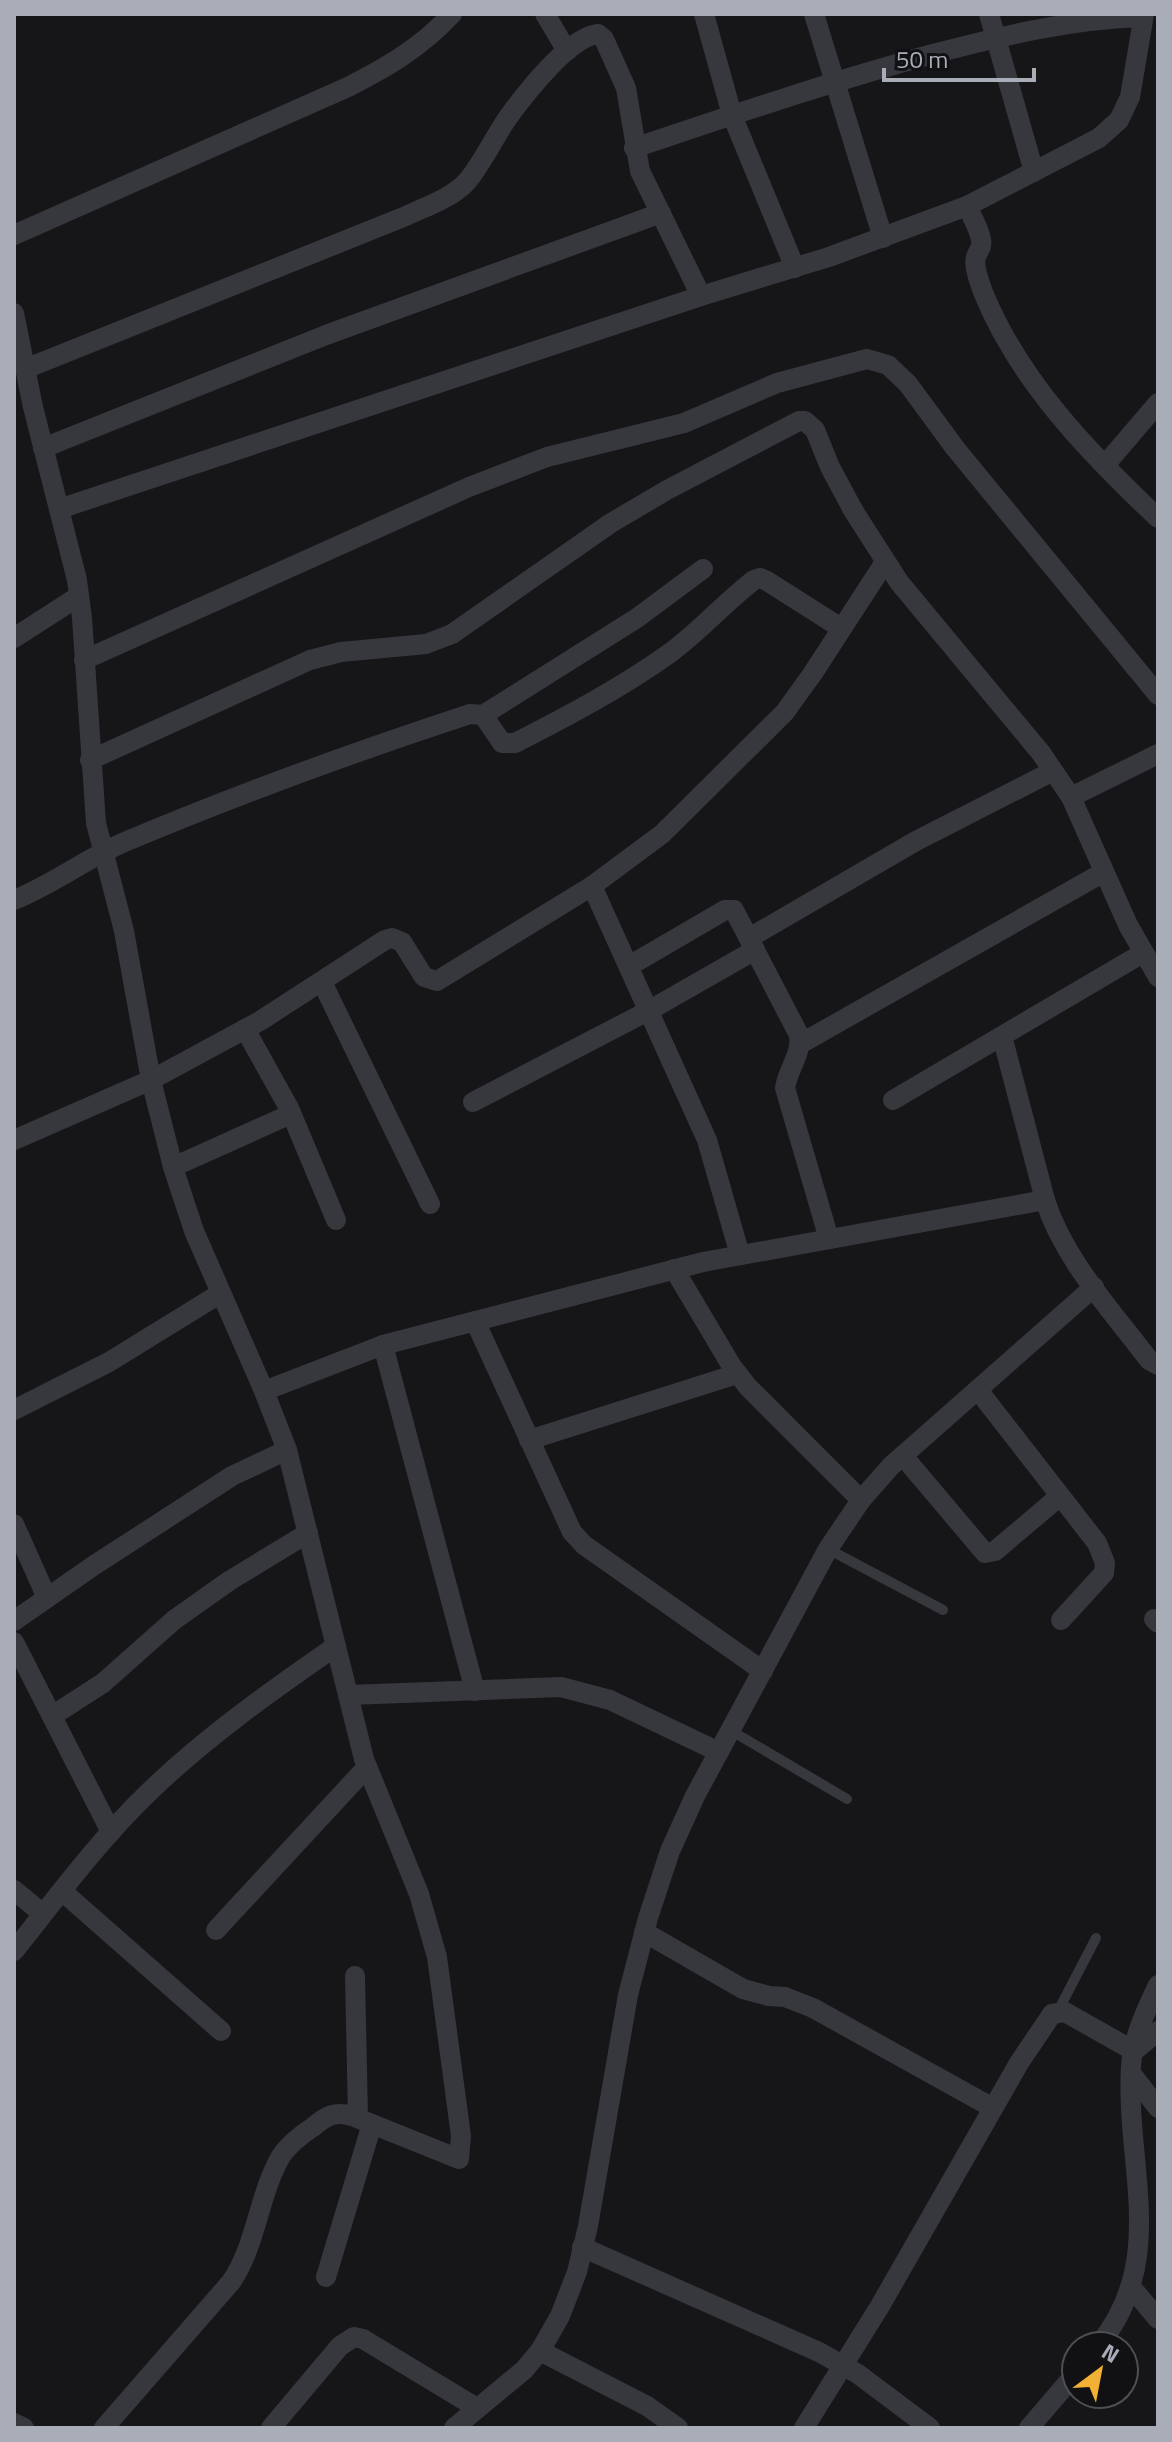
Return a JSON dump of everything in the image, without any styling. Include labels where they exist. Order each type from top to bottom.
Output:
[{"type":"street","points":[[14,235],[348,87],[399,60],[430,37],[452,14]]},
{"type":"street","points":[[545,14],[567,51]]},
{"type":"street","points":[[704,14],[732,115],[795,268]]},
{"type":"street","points":[[814,14],[883,238]]},
{"type":"street","points":[[989,14],[1034,172]]},
{"type":"street","points":[[59,509],[701,296],[795,268],[967,206],[1099,138],[1119,120],[1130,97],[1143,16],[1077,21],[997,37],[836,80],[634,148]]},
{"type":"street","points":[[23,385],[440,200],[469,180],[510,116],[567,51],[598,34],[604,39],[626,88],[640,171],[701,296]]},
{"type":"street","points":[[967,206],[981,239],[976,265],[982,289],[996,321],[1023,366],[1073,431],[1158,518]]},
{"type":"street","points":[[43,448],[326,335],[661,213]]},
{"type":"street","points":[[14,313],[23,385],[43,448],[79,596],[96,823],[124,931],[151,1080],[173,1167],[194,1231],[287,1450],[367,1767],[419,1894],[437,1957],[461,2136],[459,2159],[344,2114],[326,2116],[292,2142],[274,2174],[242,2267],[110,2426]]},
{"type":"street","points":[[84,660],[469,487],[547,457],[684,423],[777,383],[867,359],[888,365],[908,384],[955,448],[1158,695]]},
{"type":"street","points":[[1105,465],[1158,403]]},
{"type":"street","points":[[90,760],[310,660],[341,652],[426,644],[452,634],[611,523],[667,490],[799,421],[805,421],[815,430],[853,510],[885,562],[1071,797],[1143,953],[1158,977]]},
{"type":"street","points":[[14,1140],[151,1080],[245,1029],[392,938],[402,942],[428,981],[437,981],[592,886],[662,834],[785,712],[885,562]]},
{"type":"street","points":[[14,900],[39,890],[103,853],[322,765],[470,714],[483,715],[637,618],[703,569]]},
{"type":"street","points":[[483,715],[502,743],[515,743],[612,690],[671,652],[716,616],[748,584],[760,578],[841,628]]},
{"type":"street","points":[[14,638],[79,596]]},
{"type":"street","points":[[1071,797],[1158,754]]},
{"type":"street","points":[[473,1102],[650,1010],[916,841],[1053,771]]},
{"type":"street","points":[[800,1044],[1104,872]]},
{"type":"street","points":[[592,886],[707,1140],[740,1255]]},
{"type":"street","points":[[629,966],[725,910],[734,910],[795,1025],[799,1054],[787,1076],[785,1088],[829,1239]]},
{"type":"street","points":[[893,1100],[1143,953]]},
{"type":"street","points":[[322,982],[430,1204]]},
{"type":"street","points":[[245,1029],[291,1114],[336,1220]]},
{"type":"street","points":[[1002,1036],[1045,1200],[1062,1238],[1149,1360],[1158,1365]]},
{"type":"street","points":[[173,1167],[291,1114]]},
{"type":"street","points":[[264,1391],[383,1345],[674,1269],[1045,1200]]},
{"type":"street","points":[[674,1269],[737,1374],[765,1407],[861,1500]]},
{"type":"street","points":[[454,2428],[524,2370],[540,2351],[560,2316],[577,2272],[628,1995],[670,1851],[730,1730],[828,1549],[861,1500],[903,1456],[1094,1287]]},
{"type":"street","points":[[14,1410],[109,1362],[221,1293]]},
{"type":"street","points":[[475,1321],[572,1532],[584,1545],[763,1671]]},
{"type":"street","points":[[383,1345],[475,1691]]},
{"type":"street","points":[[529,1440],[737,1374]]},
{"type":"street","points":[[978,1390],[1097,1543],[1105,1563],[1104,1573],[1098,1581],[1061,1620]]},
{"type":"street","points":[[14,1621],[232,1476],[287,1450]]},
{"type":"street","points":[[903,1456],[985,1553],[995,1551],[1060,1496]]},
{"type":"street","points":[[14,1524],[47,1598]]},
{"type":"street","points":[[52,1716],[103,1683],[174,1620],[229,1581],[308,1533]]},
{"type":"street","points":[[14,1642],[111,1832]]},
{"type":"street","points":[[14,1951],[111,1832],[148,1792],[248,1707],[336,1646]]},
{"type":"street","points":[[348,1695],[561,1687],[610,1700],[719,1752]]},
{"type":"street","points":[[216,1930],[367,1767]]},
{"type":"street","points":[[14,1890],[43,1914]]},
{"type":"street","points":[[62,1891],[221,2031]]},
{"type":"street","points":[[644,1932],[743,1989],[756,1994],[785,1997],[813,2008],[993,2108]]},
{"type":"street","points":[[326,2277],[365,2121],[355,1976]]},
{"type":"street","points":[[1109,2330],[1125,2308],[1132,2288],[1139,2232],[1131,2073],[1142,2019],[1158,1985]]},
{"type":"street","points":[[804,2428],[1045,2021],[1058,2011],[1065,2012],[1134,2051]]},
{"type":"street","points":[[1134,2051],[1158,2031]]},
{"type":"street","points":[[1131,2073],[1158,2108]]},
{"type":"street","points":[[582,2247],[843,2365],[930,2428]]},
{"type":"street","points":[[1132,2288],[1158,2319]]},
{"type":"street","points":[[271,2428],[340,2346],[354,2337],[363,2339],[477,2408]]},
{"type":"street","points":[[540,2351],[647,2406],[678,2428]]},
{"type":"street","points":[[1029,2428],[1060,2392]]},
{"type":"street","points":[[14,2423],[24,2428]]},
{"type":"lane","points":[[828,1549],[943,1610]]},
{"type":"lane","points":[[730,1730],[847,1799]]},
{"type":"lane","points":[[1058,2011],[1096,1938]]}]
